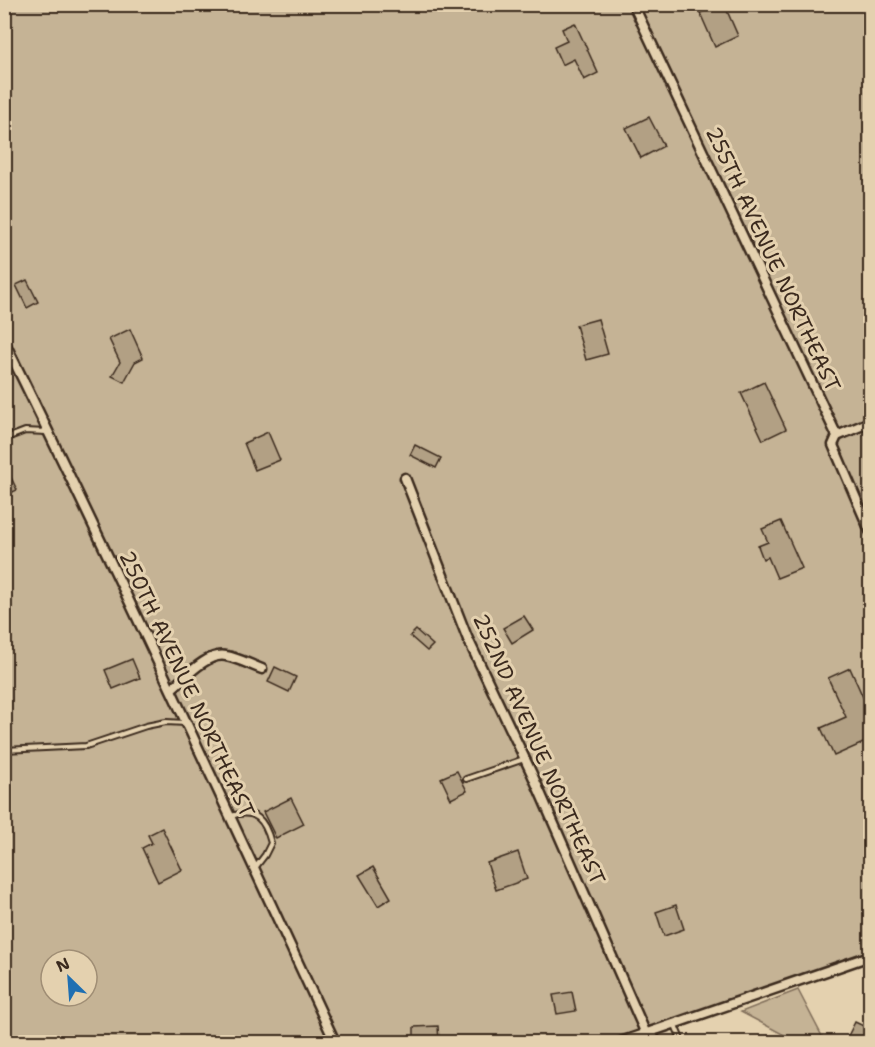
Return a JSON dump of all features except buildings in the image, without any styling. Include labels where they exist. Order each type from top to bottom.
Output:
[{"type":"street","name":"255TH AVENUE NORTHEAST","points":[[633,4],[837,436],[832,445],[870,531]]},
{"type":"street","name":"250TH AVENUE NORTHEAST","points":[[4,341],[171,689],[335,1042]]},
{"type":"street","points":[[837,436],[870,422]]},
{"type":"street","name":"252ND AVENUE NORTHEAST","points":[[405,478],[467,637],[649,1033],[656,1042]]},
{"type":"street","points":[[171,689],[204,660],[215,656],[225,655],[262,669]]},
{"type":"street","points":[[621,1042],[870,956]]},
{"type":"lane","points":[[4,435],[12,436],[25,431],[50,433]]},
{"type":"lane","points":[[4,750],[86,746],[146,726],[166,722],[187,723]]},
{"type":"lane","points":[[466,779],[525,759]]},
{"type":"lane","points":[[230,816],[243,812],[249,813],[263,822],[268,832],[271,843],[255,868]]},
{"type":"lane","points":[[674,1024],[682,1042]]},
{"type":"shaded area","points":[[5,5],[870,5],[870,956],[621,1042],[5,1042]]},
{"type":"shaded area","points":[[798,990],[825,1042],[789,1042],[788,1037],[741,1012]]}]
